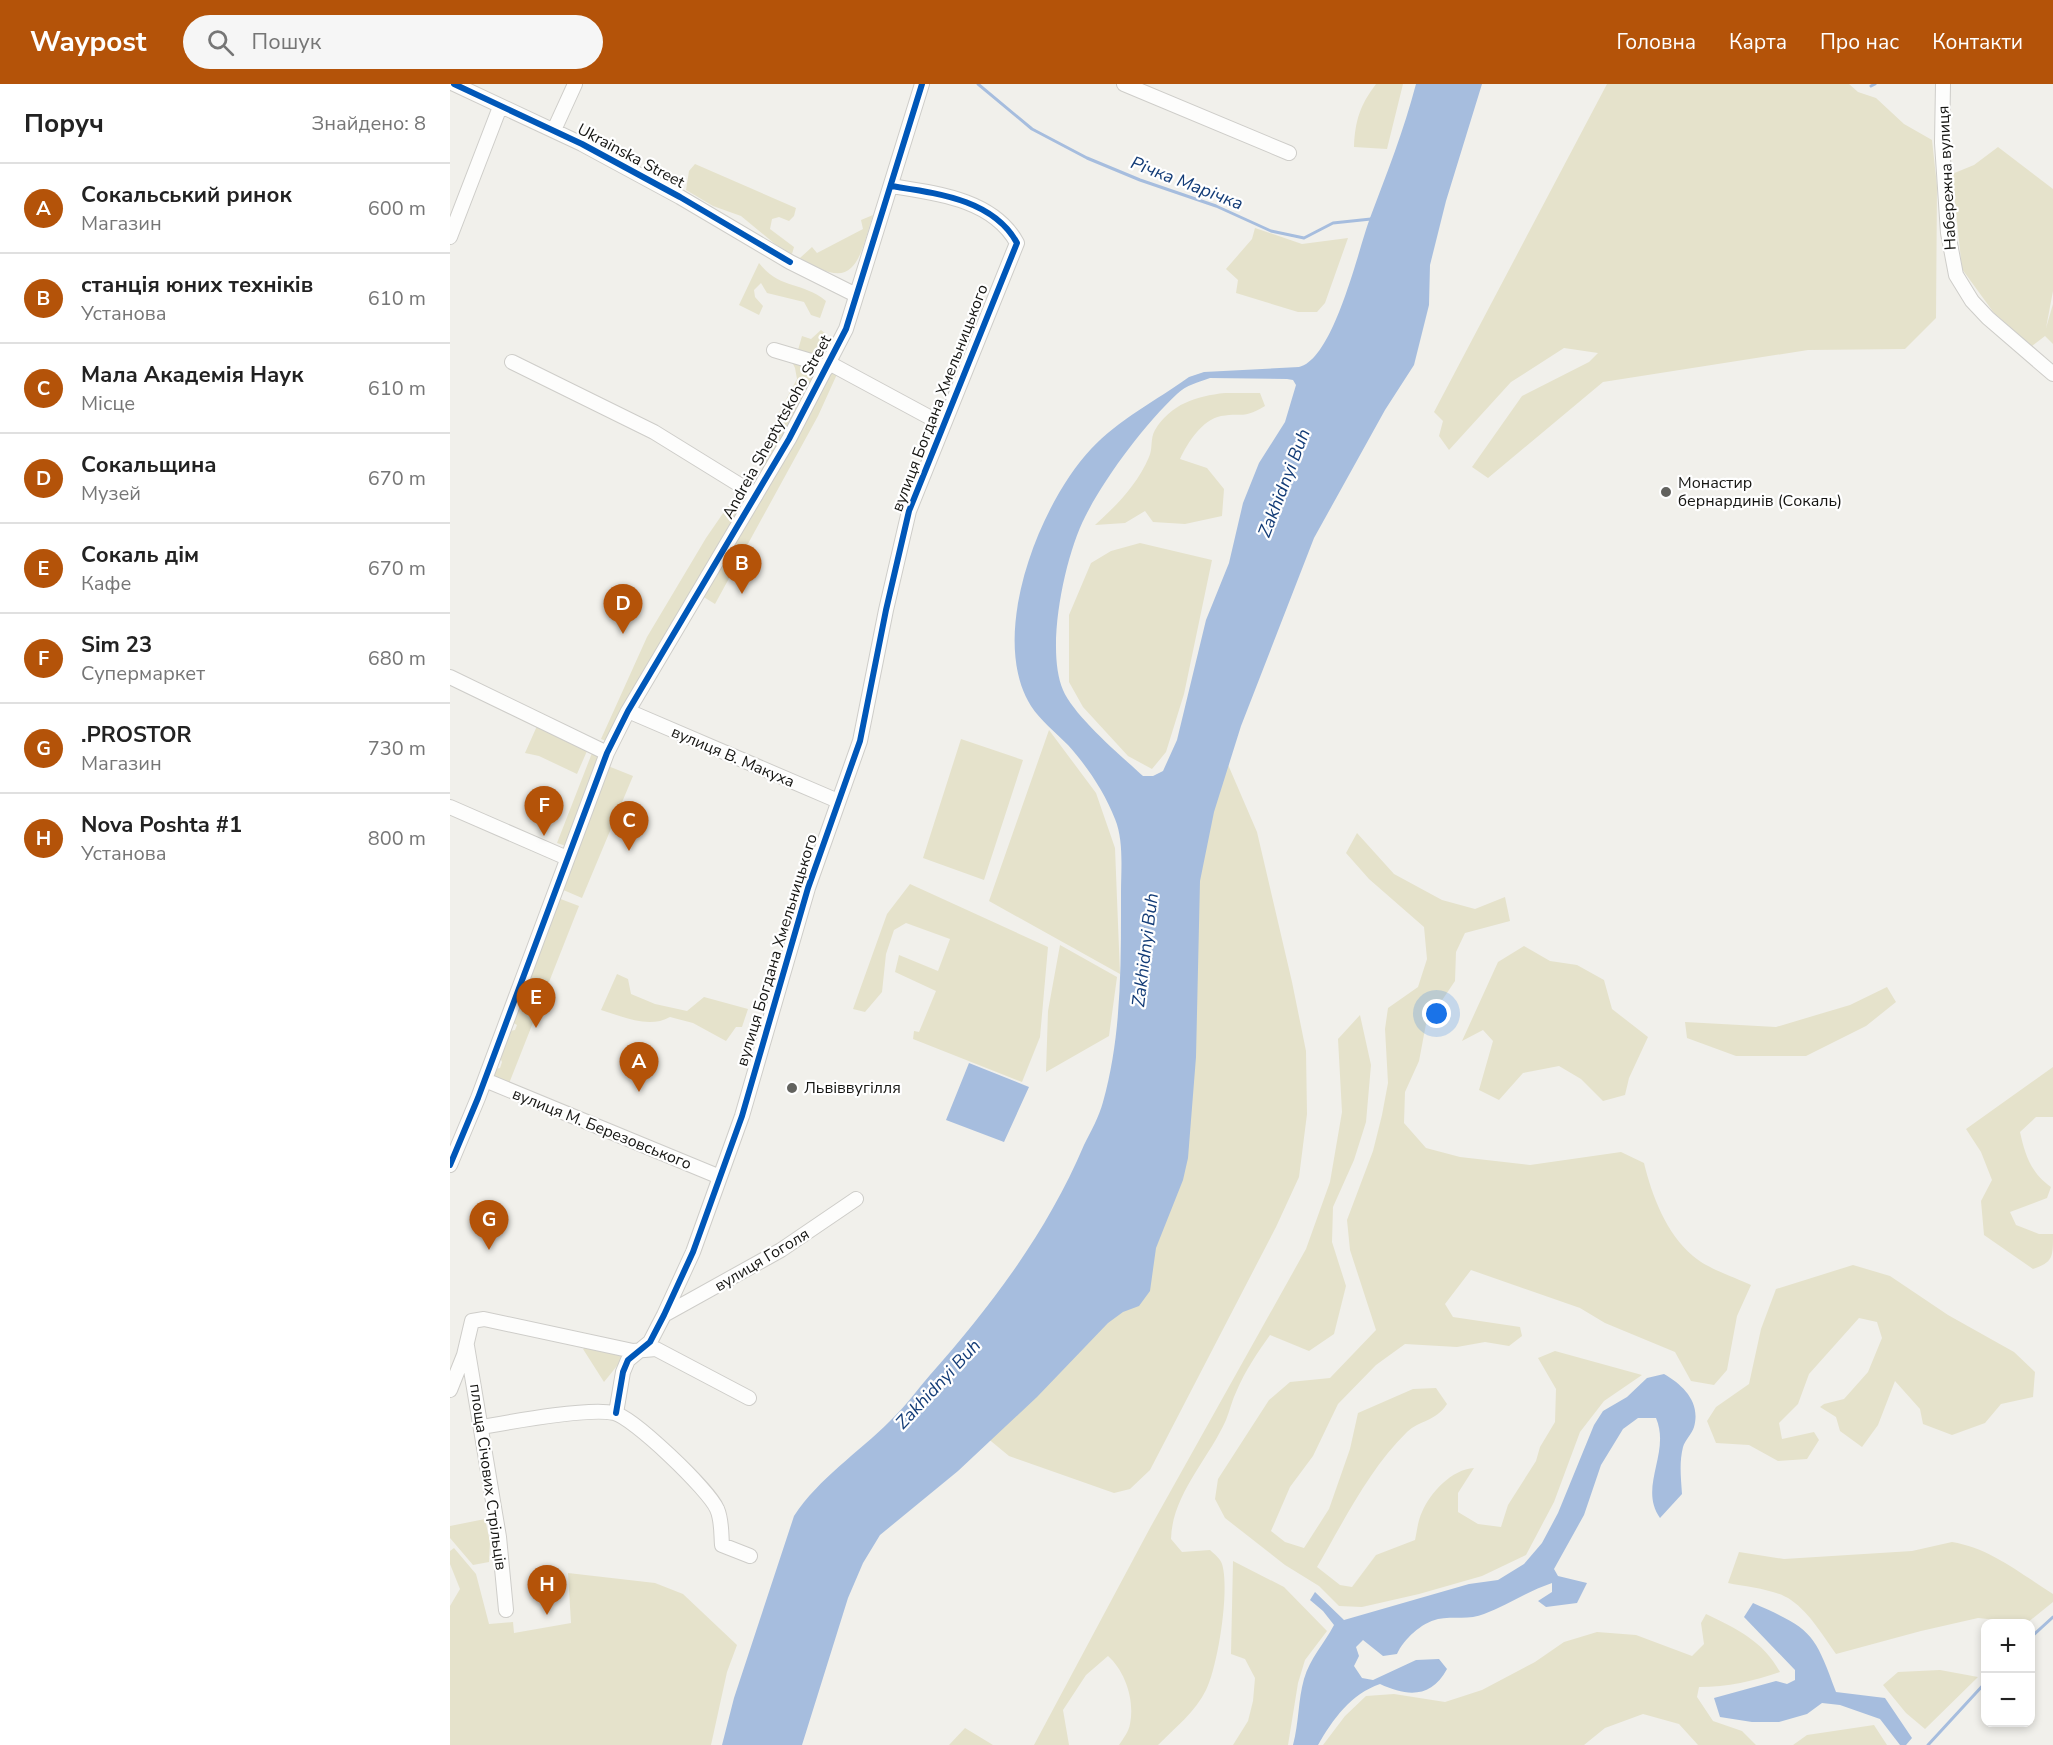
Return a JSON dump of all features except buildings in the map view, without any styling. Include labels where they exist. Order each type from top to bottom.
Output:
[{"type":"street","name":"Ukrainska Street","points":[[454,84],[554,130],[680,197],[790,262],[856,295]]},
{"type":"street","points":[[554,130],[575,84]]},
{"type":"street","name":"Andreia Sheptytskoho Street","points":[[450,1165],[485,1080],[607,753],[628,711],[756,495],[846,329],[922,84]]},
{"type":"street","points":[[1124,84],[1289,153]]},
{"type":"street","name":"Набережна вулиця","points":[[1943,84],[1942,143],[1948,233],[1956,275],[1972,301],[1988,318],[2053,374]]},
{"type":"street","points":[[450,237],[500,107]]},
{"type":"street","name":"вулиця Богдана Хмельницького","points":[[616,1413],[623,1372],[628,1359],[650,1342],[664,1315],[693,1252],[742,1116],[808,888],[860,741],[886,610],[909,511],[942,424],[1017,243],[1010,230],[955,196],[891,186]]},
{"type":"street","name":"Andreia Sheptytskoho Street","points":[[774,350],[827,366]]},
{"type":"street","name":"Andreia Sheptytskoho Street","points":[[512,362],[654,432],[756,495]]},
{"type":"street","points":[[827,366],[942,424]]},
{"type":"street","points":[[450,677],[607,753]]},
{"type":"street","name":"вулиця В. Макуха","points":[[628,711],[838,801]]},
{"type":"street","points":[[450,807],[567,858]]},
{"type":"street","name":"вулиця М. Березовського","points":[[485,1080],[720,1177]]},
{"type":"street","name":"вулиця Гоголя","points":[[664,1315],[782,1250],[856,1198]]},
{"type":"street","name":"площа Січових Стрільців","points":[[450,1390],[467,1346],[472,1321],[484,1319],[640,1352]]},
{"type":"street","name":"площа Січових Стрільців","points":[[467,1346],[499,1537],[506,1610]]},
{"type":"street","points":[[640,1352],[656,1349],[749,1398]]},
{"type":"street","points":[[482,1427],[584,1413],[616,1413],[666,1452],[704,1489],[717,1508],[722,1545],[750,1556]]},
{"type":"shaded area","points":[[1376,84],[1403,84],[1387,149],[1354,147],[1359,114]]},
{"type":"shaded area","points":[[1607,84],[1849,84],[1858,92],[1876,98],[1904,124],[1932,140],[1937,186],[1936,318],[1905,349],[1808,350],[1603,382],[1488,478],[1472,467],[1522,396],[1589,362],[1598,353],[1564,348],[1511,382],[1449,450],[1439,436],[1443,421],[1434,412]]},
{"type":"shaded area","points":[[1998,147],[2053,189],[2053,291],[2046,328],[2053,304],[2053,344],[2045,336],[2032,346],[1994,313],[1962,269],[1952,174],[1974,165]]},
{"type":"shaded area","points":[[695,164],[796,208],[794,216],[789,221],[779,217],[772,219],[770,229],[794,247],[792,254],[775,244],[741,216],[713,206],[686,190],[689,171]]},
{"type":"shaded area","points":[[873,215],[863,247],[852,268],[832,273],[800,258],[812,247],[817,253],[863,229],[861,220]]},
{"type":"shaded area","points":[[1255,228],[1302,244],[1348,238],[1325,303],[1317,312],[1298,312],[1236,293],[1238,280],[1226,269],[1252,239]]},
{"type":"shaded area","points":[[759,263],[775,278],[808,290],[826,301],[820,318],[811,315],[804,302],[767,293],[761,283],[754,290],[755,297],[763,306],[759,315],[739,305]]},
{"type":"shaded area","points":[[821,330],[826,334],[832,347],[824,363],[811,369],[812,386],[767,469],[759,464],[782,427],[775,420],[797,379],[795,368],[785,347],[798,350],[802,336],[811,339]]},
{"type":"shaded area","points":[[833,370],[838,372],[818,416],[715,604],[702,596],[798,434]]},
{"type":"shaded area","points":[[1225,393],[1260,393],[1265,406],[1247,414],[1214,418],[1191,439],[1180,459],[1207,468],[1224,489],[1222,516],[1185,524],[1153,522],[1145,511],[1125,523],[1095,525],[1119,502],[1139,477],[1150,454],[1153,433],[1161,421],[1177,408],[1194,399]]},
{"type":"shaded area","points":[[739,490],[749,496],[609,742],[601,739],[647,637],[706,538]]},
{"type":"shaded area","points":[[1140,543],[1212,560],[1184,694],[1166,752],[1152,769],[1128,756],[1083,707],[1069,682],[1069,615],[1091,563],[1111,551]]},
{"type":"shaded area","points":[[537,726],[587,751],[577,774],[539,756],[525,753]]},
{"type":"shaded area","points":[[1049,730],[1096,793],[1115,848],[1120,974],[989,901]]},
{"type":"shaded area","points":[[961,739],[1023,760],[984,880],[923,858]]},
{"type":"shaded area","points":[[592,753],[601,756],[566,846],[557,843]]},
{"type":"shaded area","points":[[1223,753],[1257,832],[1306,1051],[1307,1114],[1299,1177],[1276,1227],[1150,1470],[1130,1489],[1114,1493],[1009,1456],[986,1437],[1191,869]]},
{"type":"shaded area","points":[[608,766],[633,776],[582,898],[561,889]]},
{"type":"shaded area","points":[[1357,833],[1394,874],[1442,900],[1475,909],[1505,897],[1510,921],[1465,933],[1456,952],[1455,981],[1426,1024],[1419,1061],[1405,1092],[1404,1123],[1426,1148],[1460,1157],[1530,1165],[1621,1152],[1644,1163],[1661,1213],[1683,1247],[1706,1265],[1751,1285],[1737,1316],[1727,1370],[1714,1385],[1691,1381],[1675,1352],[1605,1323],[1580,1308],[1471,1270],[1445,1304],[1453,1317],[1520,1327],[1522,1336],[1509,1346],[1485,1342],[1457,1347],[1405,1344],[1376,1365],[1338,1404],[1313,1456],[1290,1487],[1271,1531],[1285,1542],[1304,1548],[1329,1509],[1350,1449],[1358,1413],[1413,1389],[1436,1388],[1447,1404],[1438,1414],[1407,1432],[1381,1462],[1358,1496],[1317,1567],[1340,1585],[1352,1587],[1376,1555],[1415,1540],[1421,1515],[1430,1497],[1450,1477],[1466,1469],[1474,1468],[1458,1493],[1458,1512],[1478,1524],[1501,1527],[1508,1505],[1536,1461],[1540,1447],[1555,1422],[1556,1389],[1538,1358],[1555,1351],[1642,1375],[1604,1401],[1580,1432],[1554,1502],[1526,1555],[1482,1576],[1362,1607],[1339,1606],[1319,1586],[1285,1565],[1225,1518],[1215,1499],[1218,1479],[1269,1400],[1290,1382],[1330,1378],[1376,1330],[1350,1250],[1347,1220],[1373,1151],[1382,1115],[1388,1083],[1385,1029],[1388,1008],[1418,987],[1427,959],[1424,927],[1369,879],[1346,853]]},
{"type":"shaded area","points":[[910,884],[1048,947],[1040,1037],[1022,1082],[913,1039],[914,1031],[919,1032],[936,991],[895,972],[899,955],[938,971],[950,939],[906,923],[894,930],[886,954],[882,992],[865,1012],[853,1009],[887,914]]},
{"type":"shaded area","points":[[558,898],[579,906],[508,1086],[491,1078],[495,1069],[500,1068],[502,1062],[500,1057],[510,1031],[515,1030],[517,1025],[512,1022]]},
{"type":"shaded area","points":[[1060,945],[1117,977],[1109,1036],[1046,1072],[1048,1011]]},
{"type":"shaded area","points":[[1524,946],[1550,961],[1577,965],[1604,980],[1612,1009],[1648,1037],[1629,1078],[1625,1095],[1603,1101],[1581,1079],[1559,1066],[1523,1073],[1499,1100],[1479,1090],[1493,1041],[1483,1030],[1462,1041],[1498,962]]},
{"type":"shaded area","points":[[617,974],[628,979],[631,994],[655,1004],[687,1011],[704,997],[748,1009],[742,1027],[736,1027],[726,1041],[693,1023],[670,1017],[645,1022],[601,1010]]},
{"type":"shaded area","points":[[1887,987],[1896,1002],[1866,1026],[1806,1056],[1736,1056],[1687,1038],[1685,1022],[1776,1027],[1850,1005]]},
{"type":"shaded area","points":[[1360,1015],[1371,1065],[1366,1122],[1354,1160],[1333,1207],[1332,1242],[1346,1286],[1334,1334],[1309,1351],[1270,1335],[1244,1376],[1219,1435],[1177,1507],[1173,1523],[1171,1539],[1182,1552],[1210,1550],[1222,1564],[1224,1609],[1215,1664],[1206,1690],[1191,1712],[1158,1745],[1119,1745],[1129,1727],[1130,1696],[1124,1678],[1108,1656],[1086,1675],[1063,1710],[1069,1745],[1034,1745],[1150,1528],[1306,1249],[1330,1182],[1342,1112],[1338,1039]]},
{"type":"shaded area","points":[[2053,1067],[2053,1117],[2036,1117],[2020,1132],[2030,1163],[2038,1176],[2051,1187],[2047,1198],[2010,1212],[2016,1225],[2039,1234],[2053,1234],[2053,1249],[2050,1258],[2045,1264],[2033,1269],[1984,1235],[1981,1201],[1992,1180],[1981,1152],[1966,1129]]},
{"type":"shaded area","points":[[1853,1265],[1890,1276],[1948,1315],[2014,1352],[2035,1372],[2033,1397],[2001,1404],[1985,1423],[1952,1435],[1923,1424],[1920,1409],[1895,1381],[1878,1425],[1862,1447],[1840,1431],[1836,1417],[1820,1407],[1844,1399],[1868,1372],[1882,1338],[1877,1322],[1859,1318],[1809,1374],[1798,1404],[1779,1423],[1782,1439],[1814,1432],[1819,1440],[1807,1459],[1778,1461],[1749,1445],[1716,1443],[1707,1421],[1716,1407],[1749,1384],[1761,1329],[1776,1289]]},
{"type":"shaded area","points":[[588,1345],[625,1356],[604,1382],[583,1349]]},
{"type":"shaded area","points":[[485,1519],[490,1542],[489,1562],[473,1565],[450,1538],[450,1526]]},
{"type":"shaded area","points":[[1952,1542],[1966,1545],[2005,1563],[2053,1594],[2053,1602],[2032,1619],[1978,1618],[1836,1654],[1810,1618],[1791,1600],[1769,1591],[1728,1583],[1739,1552],[1784,1559],[1912,1551]]},
{"type":"shaded area","points":[[454,1548],[476,1574],[489,1624],[513,1622],[514,1633],[571,1623],[568,1573],[655,1583],[683,1594],[737,1645],[727,1672],[711,1745],[450,1745],[450,1606],[460,1589],[450,1564],[450,1551]]},
{"type":"shaded area","points":[[1233,1561],[1284,1587],[1327,1631],[1305,1660],[1298,1683],[1288,1745],[1233,1745],[1248,1721],[1255,1678],[1245,1659],[1231,1654]]},
{"type":"shaded area","points":[[1706,1614],[1739,1631],[1757,1644],[1766,1652],[1780,1672],[1740,1683],[1699,1687],[1697,1697],[1713,1721],[1742,1731],[1756,1745],[1698,1745],[1679,1724],[1643,1714],[1605,1728],[1584,1745],[1323,1745],[1345,1716],[1366,1696],[1394,1694],[1445,1702],[1482,1690],[1535,1662],[1564,1642],[1597,1632],[1636,1635],[1692,1656],[1704,1644],[1701,1623]]},
{"type":"shaded area","points":[[1940,1670],[1978,1677],[1925,1729],[1906,1713],[1883,1685],[1898,1672]]},
{"type":"shaded area","points":[[1874,1725],[1887,1745],[1793,1745],[1807,1735]]},
{"type":"shaded area","points":[[965,1728],[993,1745],[949,1745]]},
{"type":"water","name":"Zakhidnyi Buh","points":[[1416,84],[1482,84],[1446,201],[1430,265],[1429,305],[1414,365],[1385,410],[1314,538],[1241,726],[1214,812],[1200,881],[1196,1057],[1188,1158],[1183,1180],[1156,1248],[1150,1291],[1139,1306],[1123,1312],[1108,1323],[1037,1397],[958,1471],[880,1535],[863,1563],[848,1598],[802,1745],[722,1745],[734,1698],[794,1516],[827,1478],[901,1410],[996,1294],[1053,1208],[1095,1124],[1103,1102],[1114,1050],[1119,998],[1121,846],[1115,819],[1101,790],[1075,753],[1031,706],[1019,677],[1015,644],[1017,608],[1025,572],[1038,536],[1054,502],[1072,473],[1091,449],[1125,420],[1189,377],[1204,372],[1299,367],[1312,360],[1334,325]],"holes":[[[1210,378],[1293,380],[1296,385],[1285,422],[1259,463],[1243,503],[1229,563],[1206,620],[1177,740],[1163,771],[1153,776],[1143,776],[1077,712],[1063,690],[1058,672],[1056,651],[1060,602],[1078,534],[1093,501],[1114,468],[1152,420],[1181,391]]]},
{"type":"water","points":[[969,1063],[1029,1087],[1004,1142],[946,1120]]},
{"type":"water","points":[[1664,1374],[1684,1389],[1693,1402],[1695,1410],[1694,1427],[1684,1444],[1682,1453],[1682,1494],[1660,1518],[1654,1506],[1652,1494],[1660,1431],[1656,1418],[1638,1418],[1623,1429],[1601,1465],[1584,1515],[1554,1569],[1558,1576],[1587,1583],[1577,1603],[1546,1607],[1538,1601],[1552,1592],[1552,1583],[1479,1616],[1444,1618],[1425,1624],[1414,1632],[1397,1654],[1383,1656],[1363,1640],[1356,1647],[1359,1656],[1354,1666],[1362,1678],[1373,1680],[1416,1660],[1439,1659],[1447,1669],[1434,1685],[1418,1692],[1409,1693],[1380,1684],[1370,1688],[1344,1708],[1318,1745],[1293,1745],[1304,1679],[1313,1658],[1334,1625],[1310,1600],[1315,1592],[1344,1620],[1469,1584],[1498,1580],[1524,1564],[1542,1543],[1558,1513],[1594,1425],[1603,1411],[1627,1397],[1647,1378]]},
{"type":"water","points":[[1753,1603],[1788,1619],[1808,1635],[1822,1656],[1836,1692],[1885,1698],[1912,1738],[1906,1745],[1900,1745],[1880,1719],[1840,1705],[1822,1703],[1807,1714],[1779,1722],[1752,1722],[1720,1717],[1714,1698],[1776,1681],[1787,1684],[1795,1680],[1795,1670],[1744,1617]]},
{"type":"waterway","name":"Річка Марічка","points":[[978,84],[1032,129],[1087,158],[1140,180],[1216,206],[1271,231],[1304,238],[1333,223],[1371,219]]},
{"type":"waterway","points":[[1871,86],[1875,84]]},
{"type":"waterway","points":[[2035,1633],[2053,1617]]},
{"type":"waterway","points":[[1928,1745],[1981,1687]]},
{"type":"cycle path","points":[[454,84],[582,144],[680,197],[790,262]]},
{"type":"cycle path","points":[[450,1165],[478,1098],[607,753],[628,711],[789,439],[846,329],[922,84]]},
{"type":"cycle path","points":[[616,1413],[623,1372],[628,1360],[650,1342],[664,1315],[693,1252],[742,1116],[808,888],[860,741],[886,610],[909,511],[1017,243],[1006,228],[978,207],[944,196],[891,186]]},
{"type":"place","name":"Монастир бернардинів (Сокаль)","points":[[1666,492]]},
{"type":"place","name":"станція юних техніків","points":[[742,594]]},
{"type":"place","name":"Сокальщина","points":[[623,634]]},
{"type":"place","name":"Sim 23","points":[[544,836]]},
{"type":"place","name":"Мала Академія Наук","points":[[629,851]]},
{"type":"place","name":"Сокаль дім","points":[[536,1028]]},
{"type":"place","name":"Львіввугілля","points":[[792,1088]]},
{"type":"place","name":"Сокальський ринок","points":[[639,1092]]},
{"type":"place","name":".PROSTOR","points":[[489,1250]]},
{"type":"place","name":"Nova Poshta #1","points":[[547,1615]]}]
